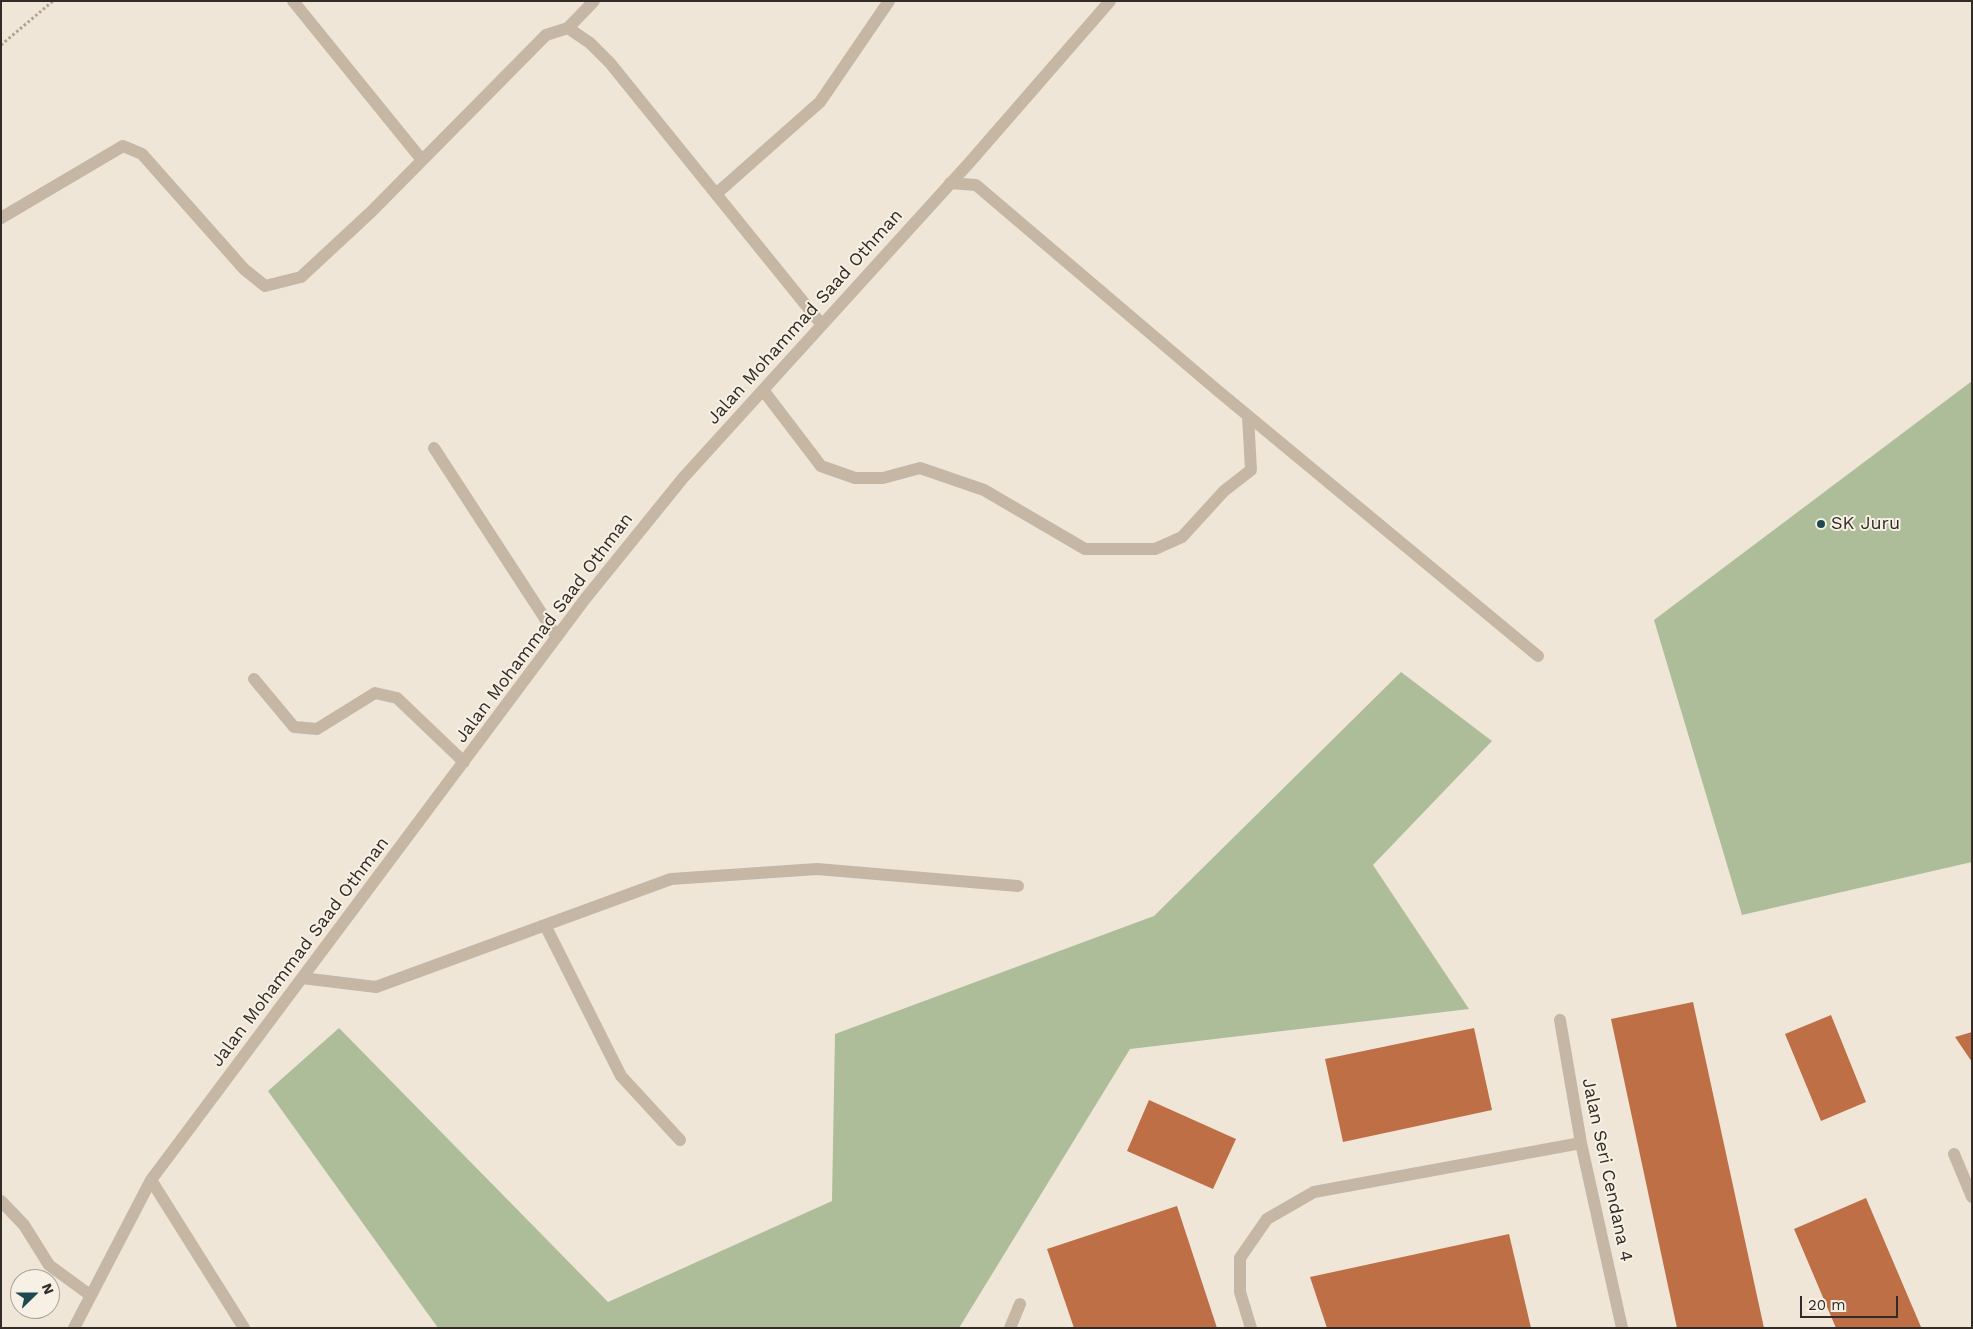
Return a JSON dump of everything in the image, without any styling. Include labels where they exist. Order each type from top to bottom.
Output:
[{"type":"street","points":[[293,1],[422,160]]},
{"type":"street","points":[[1,218],[123,146],[142,154],[244,269],[265,286],[301,276],[371,212],[546,35],[568,28],[594,1]]},
{"type":"street","points":[[716,194],[820,102],[890,1]]},
{"type":"street","name":"Jalan Mohammad Saad Othman","points":[[74,1328],[151,1180],[585,598],[683,478],[950,184],[1110,1]]},
{"type":"street","points":[[568,28],[590,43],[610,63],[822,325]]},
{"type":"street","points":[[950,184],[976,185],[1248,416],[1538,656]]},
{"type":"street","points":[[763,390],[821,466],[855,478],[883,478],[920,468],[984,490],[1085,549],[1155,549],[1182,537],[1224,491],[1251,470],[1248,416]]},
{"type":"street","points":[[434,448],[557,637]]},
{"type":"street","points":[[254,679],[294,727],[317,729],[374,693],[397,698],[464,762]]},
{"type":"street","points":[[302,978],[376,987],[671,879],[817,869],[1018,886]]},
{"type":"street","points":[[545,925],[621,1076],[680,1140]]},
{"type":"street","name":"Jalan Seri Cendana 4","points":[[1560,1020],[1581,1143],[1622,1328]]},
{"type":"street","points":[[1251,1328],[1240,1292],[1240,1258],[1267,1219],[1314,1192],[1581,1143]]},
{"type":"street","points":[[1954,1154],[1972,1197]]},
{"type":"street","points":[[151,1180],[244,1328]]},
{"type":"street","points":[[1,1201],[24,1225],[49,1265],[90,1295]]},
{"type":"street","points":[[1010,1328],[1020,1304]]},
{"type":"path","points":[[1,45],[53,1]]},
{"type":"green space","points":[[1972,381],[1972,862],[1742,915],[1654,620]]},
{"type":"green space","points":[[1401,672],[1492,741],[1373,865],[1469,1009],[1130,1049],[959,1328],[438,1328],[268,1091],[339,1028],[608,1302],[832,1201],[835,1034],[1154,916]]},
{"type":"building","points":[[1693,1002],[1764,1328],[1677,1328],[1611,1019]]},
{"type":"building","points":[[1831,1015],[1866,1102],[1821,1121],[1785,1034]]},
{"type":"building","points":[[1474,1028],[1492,1110],[1343,1142],[1325,1059]]},
{"type":"building","points":[[1972,1032],[1972,1062],[1955,1037]]},
{"type":"building","points":[[1149,1100],[1236,1139],[1213,1189],[1127,1151]]},
{"type":"building","points":[[1866,1198],[1921,1327],[1836,1328],[1794,1229]]},
{"type":"building","points":[[1177,1206],[1217,1328],[1074,1328],[1047,1249]]},
{"type":"building","points":[[1509,1234],[1531,1328],[1327,1328],[1310,1277]]},
{"type":"place","name":"SK Juru","points":[[1821,524]]}]
